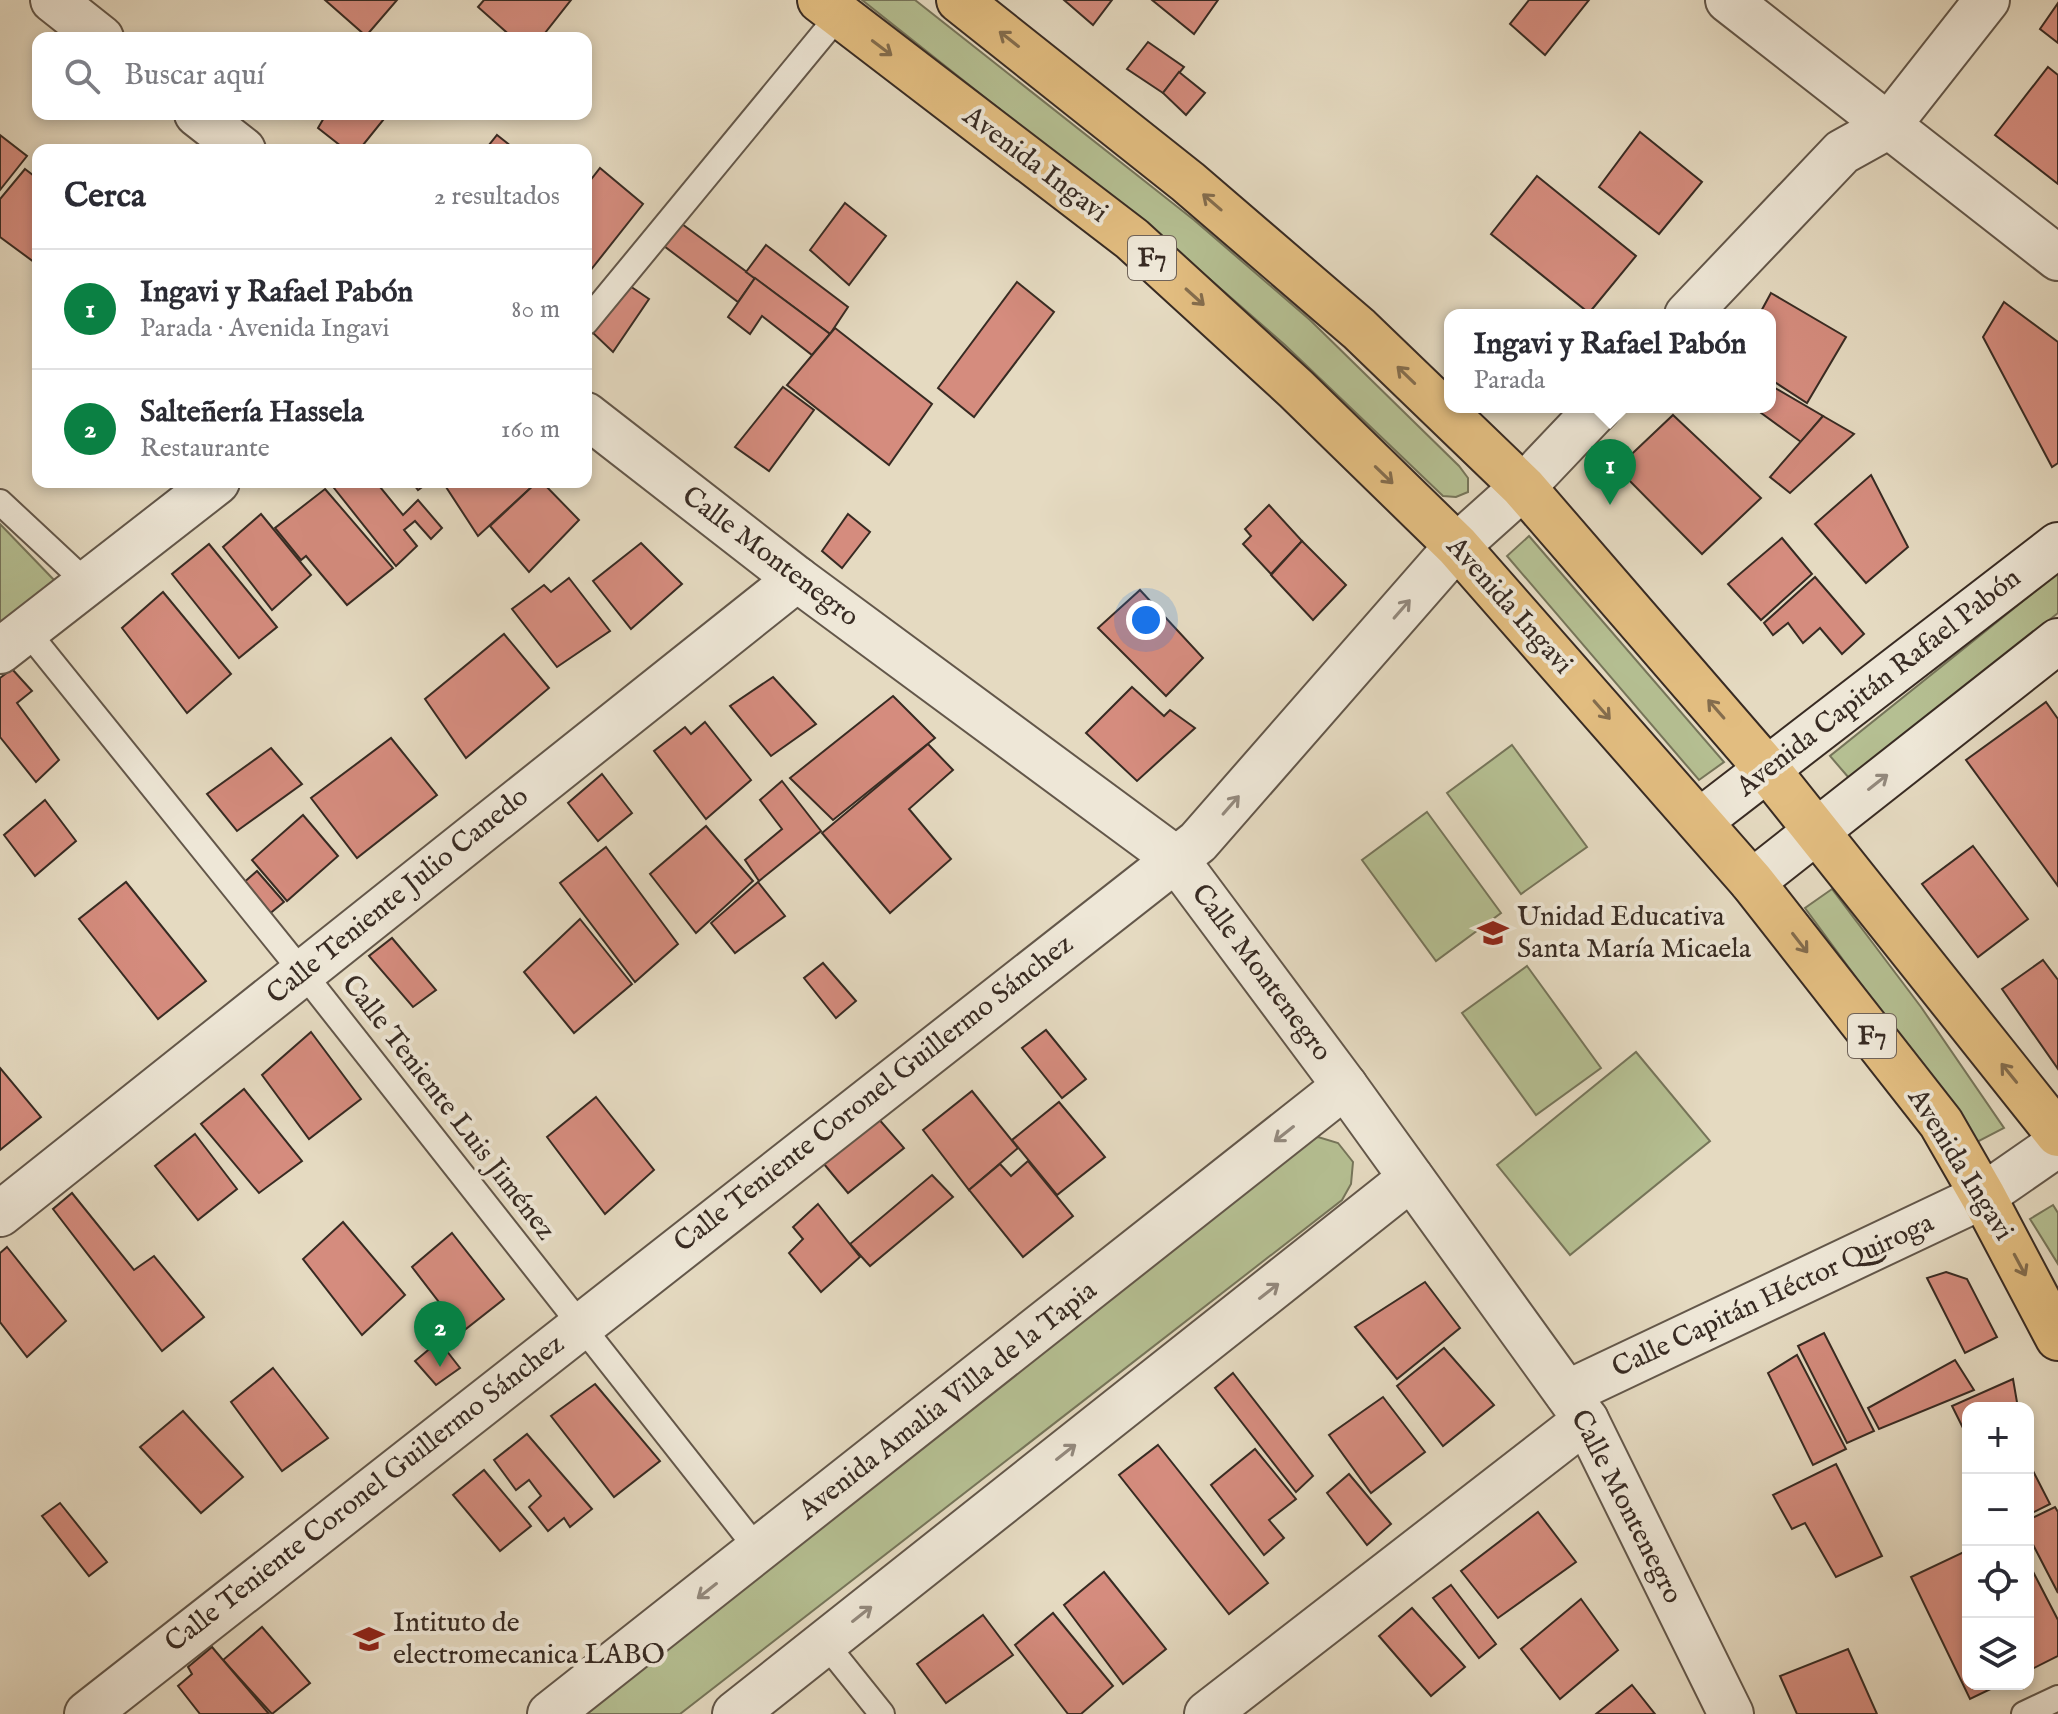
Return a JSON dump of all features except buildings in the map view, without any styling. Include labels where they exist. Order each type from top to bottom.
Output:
[{"type":"highway","points":[[959,0],[1188,182],[1359,329],[1444,411]]},
{"type":"highway","name":"Avenida Ingavi","points":[[830,7],[1132,239],[1296,389],[1457,546],[1752,882],[1941,1123],[2058,1338]]},
{"type":"highway","points":[[1446,413],[1523,487],[1767,769],[2058,1134]]},
{"type":"street","points":[[53,0],[93,32]]},
{"type":"street","points":[[1728,0],[2058,258]]},
{"type":"street","points":[[1693,309],[1842,152],[1887,127],[1987,0]]},
{"type":"street","points":[[205,120],[235,144]]},
{"type":"street","name":"Calle Teniente Coronel Guillermo Sánchez","points":[[87,1714],[580,1324],[1198,842],[1457,546],[1523,487],[1593,413]]},
{"type":"street","name":"Calle Montenegro","points":[[592,420],[797,579],[1175,858],[1345,1086],[1576,1407],[1731,1714]]},
{"type":"street","points":[[13,641],[89,585],[210,488]]},
{"type":"street","name":"Avenida Capitán Rafael Pabón","points":[[1700,821],[2058,545]]},
{"type":"street","name":"Calle Teniente Julio Canedo","points":[[0,1214],[797,579]]},
{"type":"street","points":[[1752,882],[2058,641]]},
{"type":"street","name":"Avenida Amalia Villa de la Tapia","points":[[550,1714],[1345,1086]]},
{"type":"street","name":"Calle Capitán Héctor Quiroga","points":[[1207,1714],[1576,1407],[1983,1196],[2058,1144]]},
{"type":"street","points":[[735,1714],[1411,1178]]},
{"type":"lane","points":[[592,314],[830,7]]},
{"type":"lane","points":[[0,502],[89,585]]},
{"type":"lane","name":"Calle Teniente Luis Jiménez","points":[[13,641],[303,973],[759,1551]]},
{"type":"lane","points":[[825,1643],[882,1714]]},
{"type":"lane","points":[[2024,1714],[2058,1698]]},
{"type":"green space","points":[[862,0],[915,0],[1194,220],[1310,320],[1459,466],[1468,478],[1468,492],[1456,497],[1443,496],[1285,345],[1172,246]]},
{"type":"green space","points":[[0,524],[55,581],[0,626]]},
{"type":"green space","points":[[1529,536],[1724,762],[1699,780],[1507,556]]},
{"type":"green space","points":[[2058,573],[2058,613],[1849,778],[1830,756]]},
{"type":"green space","points":[[1512,745],[1587,847],[1521,894],[1447,793]]},
{"type":"green space","points":[[1427,812],[1501,913],[1436,961],[1362,860]]},
{"type":"green space","points":[[1832,889],[1921,1007],[2004,1128],[1977,1142],[1805,908]]},
{"type":"green space","points":[[1527,966],[1601,1068],[1536,1115],[1462,1013]]},
{"type":"green space","points":[[1636,1052],[1710,1141],[1570,1255],[1497,1165]]},
{"type":"green space","points":[[1318,1137],[1338,1143],[1353,1162],[1351,1184],[1342,1200],[680,1714],[576,1714],[1294,1143]]},
{"type":"green space","points":[[2053,1205],[2058,1213],[2058,1264],[2030,1219]]},
{"type":"place","name":"Ingavi y Rafael Pabón","points":[[1610,505]]},
{"type":"place","name":"Unidad Educativa Santa María Micaela","points":[[1493,933]]},
{"type":"place","name":"Salteñería Hassela","points":[[440,1367]]},
{"type":"place","name":"Intituto de electromecanica LABO","points":[[369,1639]]}]
